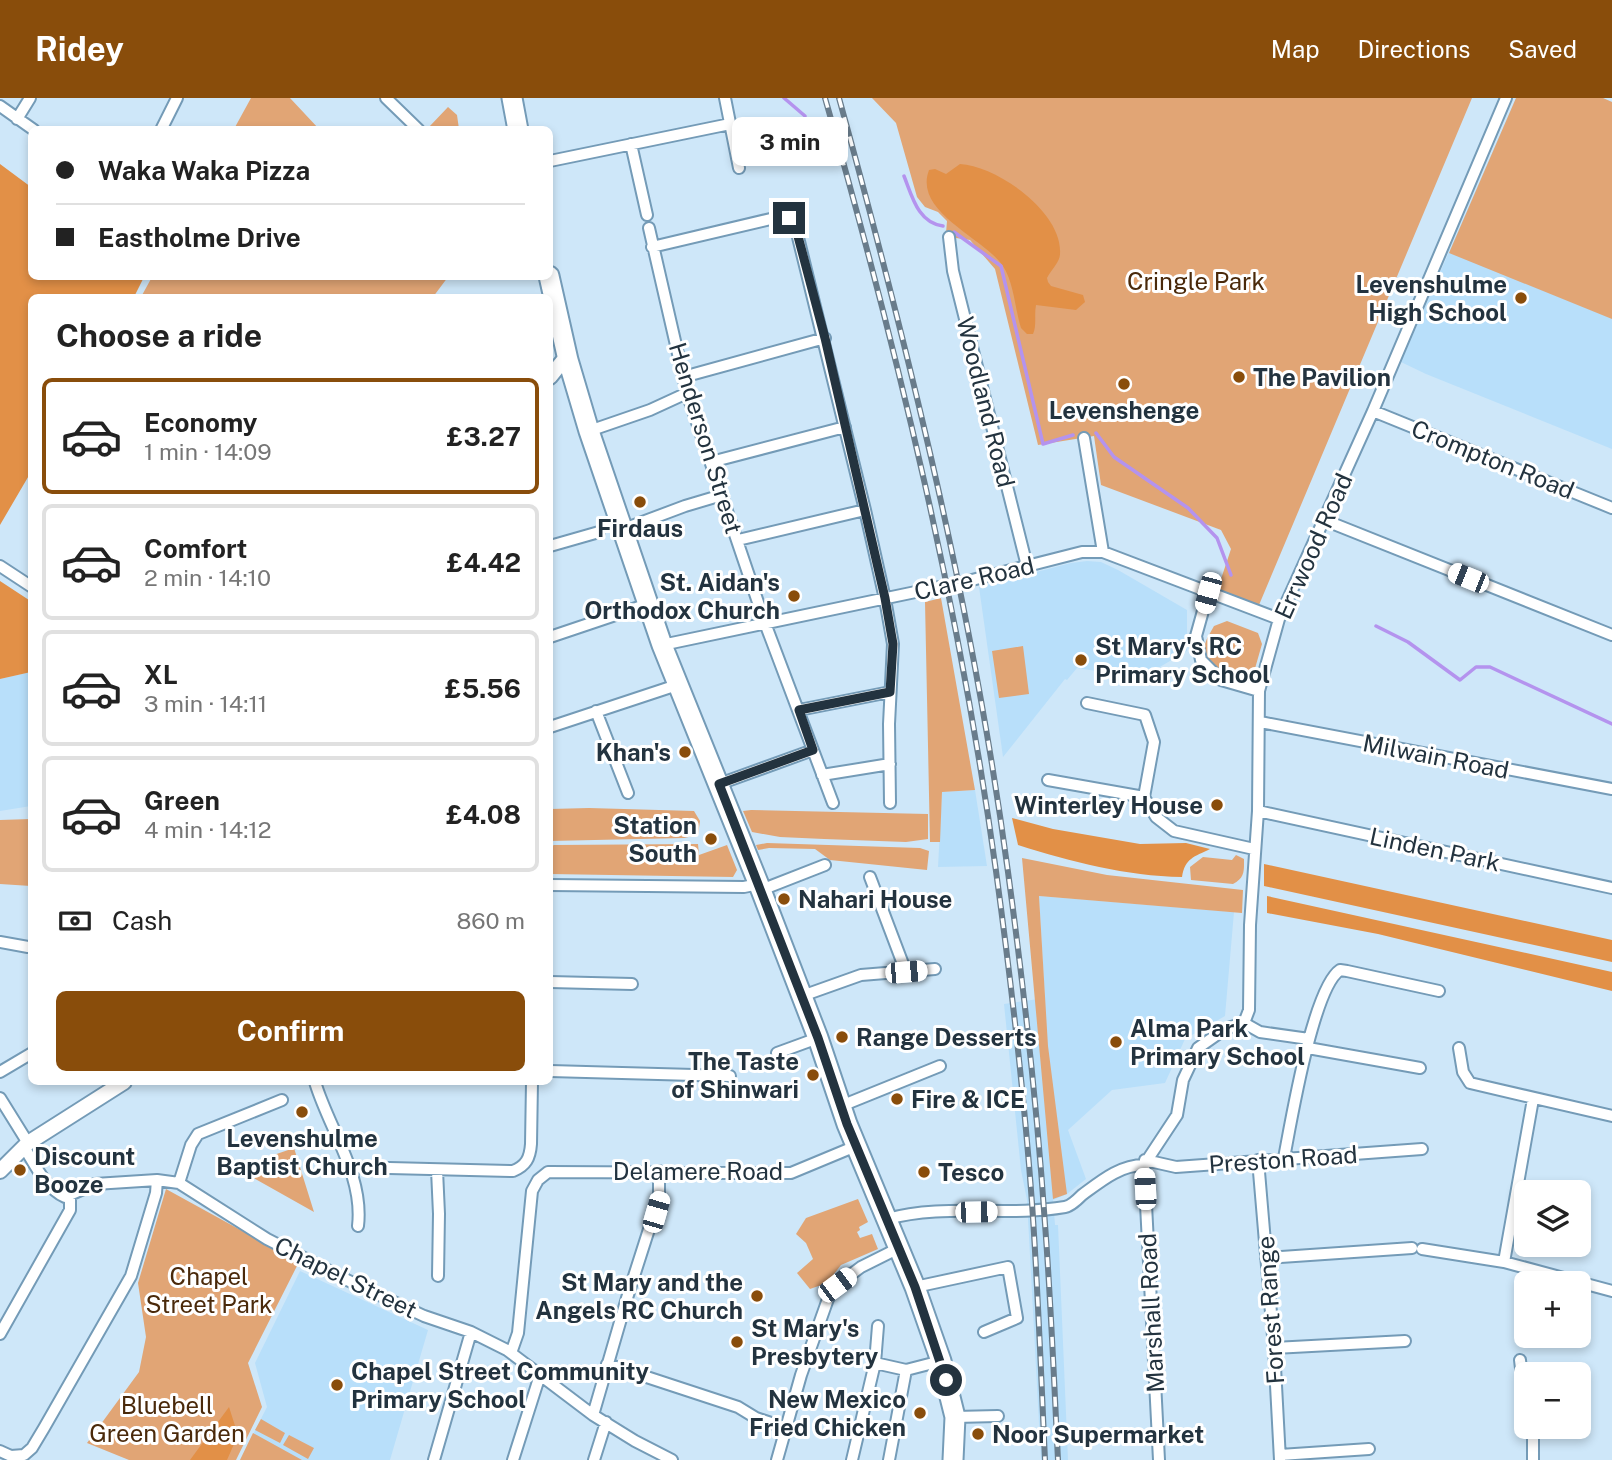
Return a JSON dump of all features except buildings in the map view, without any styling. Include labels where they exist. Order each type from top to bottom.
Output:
[{"type":"highway","points":[[512,98],[517,126]]},
{"type":"highway","points":[[550,280],[568,360],[589,431],[662,646],[760,887],[856,1146],[915,1287],[941,1362],[955,1417],[953,1460]]},
{"type":"main road","points":[[553,373],[562,362],[568,360]]},
{"type":"main road","points":[[0,1171],[26,1145],[119,1085]]},
{"type":"street","points":[[17,118],[30,98]]},
{"type":"street","points":[[163,126],[177,98]]},
{"type":"street","points":[[386,98],[415,126]]},
{"type":"street","points":[[725,98],[739,168]]},
{"type":"street","name":"Errwood Road","points":[[1244,1023],[1249,1010],[1250,925],[1258,811],[1259,691],[1279,619],[1374,411],[1506,98]]},
{"type":"street","points":[[0,106],[28,126]]},
{"type":"street","points":[[553,160],[730,124]]},
{"type":"street","points":[[631,144],[647,215]]},
{"type":"street","points":[[652,247],[779,217],[789,218],[795,225],[865,509],[893,644],[890,803]]},
{"type":"street","name":"Henderson Street","points":[[649,228],[687,393],[765,623],[833,803]]},
{"type":"street","name":"Woodland Road","points":[[949,237],[953,271],[1027,566]]},
{"type":"street","points":[[683,377],[825,338]]},
{"type":"street","points":[[589,431],[650,410],[687,393]]},
{"type":"street","name":"Crompton Road","points":[[1374,411],[1612,508]]},
{"type":"street","points":[[711,462],[845,427]]},
{"type":"street","points":[[1084,438],[1102,552]]},
{"type":"street","points":[[621,530],[722,495]]},
{"type":"street","points":[[738,540],[865,509]]},
{"type":"street","points":[[1324,520],[1612,635]]},
{"type":"street","points":[[553,546],[599,531]]},
{"type":"street","name":"Clare Road","points":[[662,646],[1082,552],[1102,552],[1279,619]]},
{"type":"street","points":[[0,566],[28,584]]},
{"type":"street","points":[[1208,593],[1196,636],[1201,660],[1221,680],[1259,691]]},
{"type":"street","points":[[553,636],[648,604]]},
{"type":"street","points":[[553,726],[677,685]]},
{"type":"street","points":[[799,710],[890,692]]},
{"type":"street","points":[[1087,704],[1145,715],[1154,742],[1144,797],[1156,817],[1174,831],[1254,849]]},
{"type":"street","points":[[596,711],[628,793]]},
{"type":"street","name":"Milwain Road","points":[[1260,723],[1612,789]]},
{"type":"street","points":[[719,784],[813,750]]},
{"type":"street","points":[[822,775],[890,764]]},
{"type":"street","points":[[1048,780],[1144,797]]},
{"type":"street","name":"Linden Park","points":[[1258,811],[1612,888]]},
{"type":"street","points":[[553,885],[760,887],[825,865]]},
{"type":"street","points":[[870,877],[906,972]]},
{"type":"street","points":[[0,942],[12,949],[28,947]]},
{"type":"street","points":[[802,996],[861,975],[935,970]]},
{"type":"street","points":[[1284,1158],[1308,1043],[1331,978],[1340,970],[1439,991]]},
{"type":"street","points":[[553,982],[632,984]]},
{"type":"street","points":[[887,1219],[910,1213],[1068,1207],[1097,1184],[1129,1165],[1144,1163],[1177,1115],[1184,1080],[1198,1048],[1225,1029],[1244,1023],[1260,1032],[1420,1069]]},
{"type":"street","points":[[777,1053],[818,1038]]},
{"type":"street","points":[[1459,1048],[1463,1072],[1470,1083],[1612,1115]]},
{"type":"street","points":[[0,1072],[28,1055]]},
{"type":"street","points":[[841,1106],[940,1066]]},
{"type":"street","points":[[553,1071],[730,1076]]},
{"type":"street","points":[[316,1085],[349,1167],[360,1210],[358,1226]]},
{"type":"street","points":[[349,1167],[513,1171],[524,1167],[531,1144],[532,1085]]},
{"type":"street","points":[[0,1098],[56,1192],[70,1196],[70,1210],[0,1334]]},
{"type":"street","points":[[1504,1262],[1533,1099]]},
{"type":"street","points":[[179,1183],[191,1145],[198,1134],[282,1100]]},
{"type":"street","name":"Delamere Road","points":[[511,1353],[518,1333],[529,1205],[538,1180],[548,1172],[791,1173],[856,1146]]},
{"type":"street","name":"Preston Road","points":[[1144,1163],[1171,1167],[1422,1149]]},
{"type":"street","name":"Forest Range","points":[[1258,1160],[1280,1457]]},
{"type":"street","name":"Marshall Road","points":[[1144,1163],[1159,1460]]},
{"type":"street","points":[[436,1170],[439,1214],[438,1276]]},
{"type":"street","points":[[593,1415],[659,1198],[660,1171]]},
{"type":"street","name":"Chapel Street","points":[[70,1196],[95,1178],[179,1183],[267,1238],[425,1316],[471,1332],[511,1353],[593,1415],[672,1460]]},
{"type":"street","points":[[6,1453],[24,1455],[32,1448],[131,1276],[156,1193],[157,1180]]},
{"type":"street","points":[[777,1460],[801,1375],[828,1298],[837,1285],[861,1267],[899,1248]]},
{"type":"street","points":[[1266,1258],[1417,1248],[1504,1262],[1612,1291]]},
{"type":"street","points":[[915,1287],[1008,1267],[1017,1318],[984,1332]]},
{"type":"street","points":[[852,1460],[875,1363],[878,1326]]},
{"type":"street","points":[[435,1460],[471,1332]]},
{"type":"street","points":[[1274,1348],[1405,1341]]},
{"type":"street","points":[[875,1363],[906,1370],[941,1362]]},
{"type":"street","points":[[607,1364],[737,1407],[756,1418],[786,1428]]},
{"type":"street","points":[[890,1460],[906,1370]]},
{"type":"street","points":[[513,1460],[540,1375]]},
{"type":"street","points":[[955,1417],[998,1416]]},
{"type":"street","points":[[594,1460],[606,1422]]},
{"type":"street","points":[[1532,1439],[1533,1460]]},
{"type":"street","points":[[1280,1457],[1368,1449]]},
{"type":"shaded area","name":"Levenshulme High School","points":[[1516,98],[1603,98],[1612,102],[1612,449],[1401,362]]},
{"type":"shaded area","points":[[0,164],[28,185],[28,280],[142,280],[136,294],[28,294],[28,477],[0,525]]},
{"type":"shaded area","points":[[960,164],[992,173],[1009,182],[1025,194],[1051,222],[1058,238],[1060,257],[1047,278],[1048,282],[1051,286],[1083,295],[1085,302],[1076,310],[1036,305],[1033,334],[1027,334],[1021,328],[1012,288],[1003,266],[952,223],[931,199],[927,185],[929,170],[935,169],[946,174]]},
{"type":"shaded area","name":"St Mary's RC Primary School","points":[[1087,561],[1101,562],[1118,570],[1187,610],[1187,651],[1141,678],[1077,668],[1065,679],[1003,757],[979,587]]},
{"type":"shaded area","points":[[0,581],[28,599],[28,673],[0,679]]},
{"type":"shaded area","points":[[28,673],[28,806],[0,811],[0,679]]},
{"type":"shaded area","points":[[975,790],[987,866],[938,867],[942,792]]},
{"type":"shaded area","points":[[1012,818],[1053,829],[1140,844],[1186,843],[1210,849],[1188,862],[1182,877],[1120,871],[1018,845]]},
{"type":"shaded area","points":[[1264,864],[1612,940],[1612,962],[1264,886]]},
{"type":"shaded area","name":"Alma Park Primary School","points":[[1039,896],[1234,912],[1225,1016],[1185,1039],[1165,1083],[1112,1090],[1068,1130],[1086,1179],[1067,1194],[1053,1200],[1055,1225],[1058,1225],[1068,1460],[1041,1460],[1027,1200],[1021,1170],[1004,1004],[1045,998]]},
{"type":"shaded area","points":[[1267,896],[1612,972],[1612,991],[1378,934],[1267,913]]},
{"type":"shaded area","name":"Chapel Street Community Primary School","points":[[300,1271],[428,1330],[390,1460],[240,1460],[267,1407],[255,1363]]},
{"type":"shaded area","points":[[229,1407],[238,1435],[227,1460],[190,1460]]},
{"type":"green space","points":[[251,98],[290,98],[316,126],[236,126]]},
{"type":"green space","name":"Cringle Park","points":[[872,98],[1472,98],[1259,605],[1217,591],[1231,549],[1221,530],[1101,485],[1094,436],[1038,445],[995,269],[970,240],[949,237],[946,233],[947,221],[938,212],[925,207],[917,197],[896,123]]},
{"type":"green space","points":[[1516,98],[1603,98],[1612,102],[1612,319],[1449,253]]},
{"type":"green space","points":[[448,107],[457,115],[459,126],[430,126]]},
{"type":"green space","points":[[150,280],[446,280],[435,294],[143,294]]},
{"type":"green space","points":[[941,598],[975,790],[942,792],[940,842],[930,842],[925,602]]},
{"type":"green space","points":[[1227,621],[1258,633],[1262,644],[1252,679],[1238,682],[1216,668],[1208,658],[1205,646],[1208,636],[1214,626]]},
{"type":"green space","points":[[1023,646],[1029,694],[999,698],[992,651]]},
{"type":"green space","points":[[553,809],[694,811],[700,821],[698,835],[684,838],[553,841]]},
{"type":"green space","points":[[743,811],[928,814],[928,839],[906,842],[780,837],[752,832]]},
{"type":"green space","points":[[28,819],[28,886],[0,884],[0,820]]},
{"type":"green space","points":[[767,843],[920,848],[929,851],[927,870],[830,860],[815,849],[758,850],[756,845]]},
{"type":"green space","points":[[698,844],[699,855],[727,845],[737,870],[733,877],[553,874],[554,845]]},
{"type":"green space","points":[[1236,855],[1244,859],[1244,871],[1242,877],[1233,884],[1191,880],[1190,867],[1203,857],[1232,860]]},
{"type":"green space","points":[[1022,858],[1107,875],[1243,890],[1242,913],[1039,896],[1048,1046],[1067,1194],[1053,1199]]},
{"type":"green space","points":[[294,1148],[314,1212],[236,1168]]},
{"type":"green space","name":"Chapel Street Park","points":[[166,1189],[299,1262],[248,1363],[262,1407],[236,1460],[129,1460],[87,1443],[139,1372],[146,1337],[138,1283]]},
{"type":"green space","points":[[858,1199],[868,1222],[859,1227],[857,1232],[860,1238],[872,1234],[878,1249],[841,1265],[827,1283],[810,1289],[797,1273],[813,1259],[806,1243],[796,1234],[806,1218]]},
{"type":"green space","points":[[261,1419],[285,1433],[280,1443],[255,1430]]},
{"type":"green space","points":[[253,1433],[302,1460],[240,1460]]},
{"type":"green space","points":[[289,1435],[314,1448],[308,1459],[283,1445]]},
{"type":"waterway","points":[[784,98],[805,116]]},
{"type":"waterway","points":[[904,176],[913,200],[922,214],[927,220],[943,226]]},
{"type":"waterway","points":[[954,232],[1001,266],[1043,444],[1073,435]]},
{"type":"waterway","points":[[1096,433],[1114,457],[1188,508],[1217,538],[1231,575]]},
{"type":"waterway","points":[[1376,626],[1408,642],[1460,680],[1476,667],[1490,667],[1612,724]]},
{"type":"railway","points":[[825,98],[902,385],[945,579],[981,773],[1007,954],[1025,1120],[1036,1267],[1045,1460]]},
{"type":"railway","points":[[839,98],[890,289],[937,482],[994,774],[1014,916],[1034,1092],[1047,1254],[1058,1460]]},
{"type":"place","name":"Levenshulme High School","points":[[1521,298]]},
{"type":"place","name":"The Pavilion","points":[[1239,377]]},
{"type":"place","name":"Levenshenge","points":[[1124,384]]},
{"type":"place","name":"Firdaus","points":[[640,502]]},
{"type":"place","name":"St. Aidan's Orthodox Church","points":[[794,596]]},
{"type":"place","name":"St Mary's RC Primary School","points":[[1081,660]]},
{"type":"place","name":"Khan's","points":[[685,752]]},
{"type":"place","name":"Winterley House","points":[[1217,805]]},
{"type":"place","name":"Station South","points":[[711,839]]},
{"type":"place","name":"Nahari House","points":[[784,899]]},
{"type":"place","name":"Range Desserts","points":[[842,1037]]},
{"type":"place","name":"Alma Park Primary School","points":[[1116,1042]]},
{"type":"place","name":"The Taste of Shinwari","points":[[813,1075]]},
{"type":"place","name":"Fire & ICE","points":[[897,1099]]},
{"type":"place","name":"Levenshulme Baptist Church","points":[[302,1112]]},
{"type":"place","name":"Discount Booze","points":[[20,1170]]},
{"type":"place","name":"Tesco","points":[[924,1172]]},
{"type":"place","name":"St Mary and the Angels RC Church","points":[[757,1296]]},
{"type":"place","name":"St Mary's Presbytery","points":[[737,1342]]},
{"type":"place","name":"Chapel Street Community Primary School","points":[[337,1385]]},
{"type":"place","name":"New Mexico Fried Chicken","points":[[920,1413]]},
{"type":"place","name":"Noor Supermarket","points":[[978,1434]]},
{"type":"route","points":[[789,218],[795,225],[825,338],[885,598],[893,644],[890,692],[799,710],[813,750],[719,784],[818,1038],[847,1124],[915,1287],[946,1380]]},
{"type":"park label","name":"Bluebell Green Garden","points":[[167,1419]]}]
